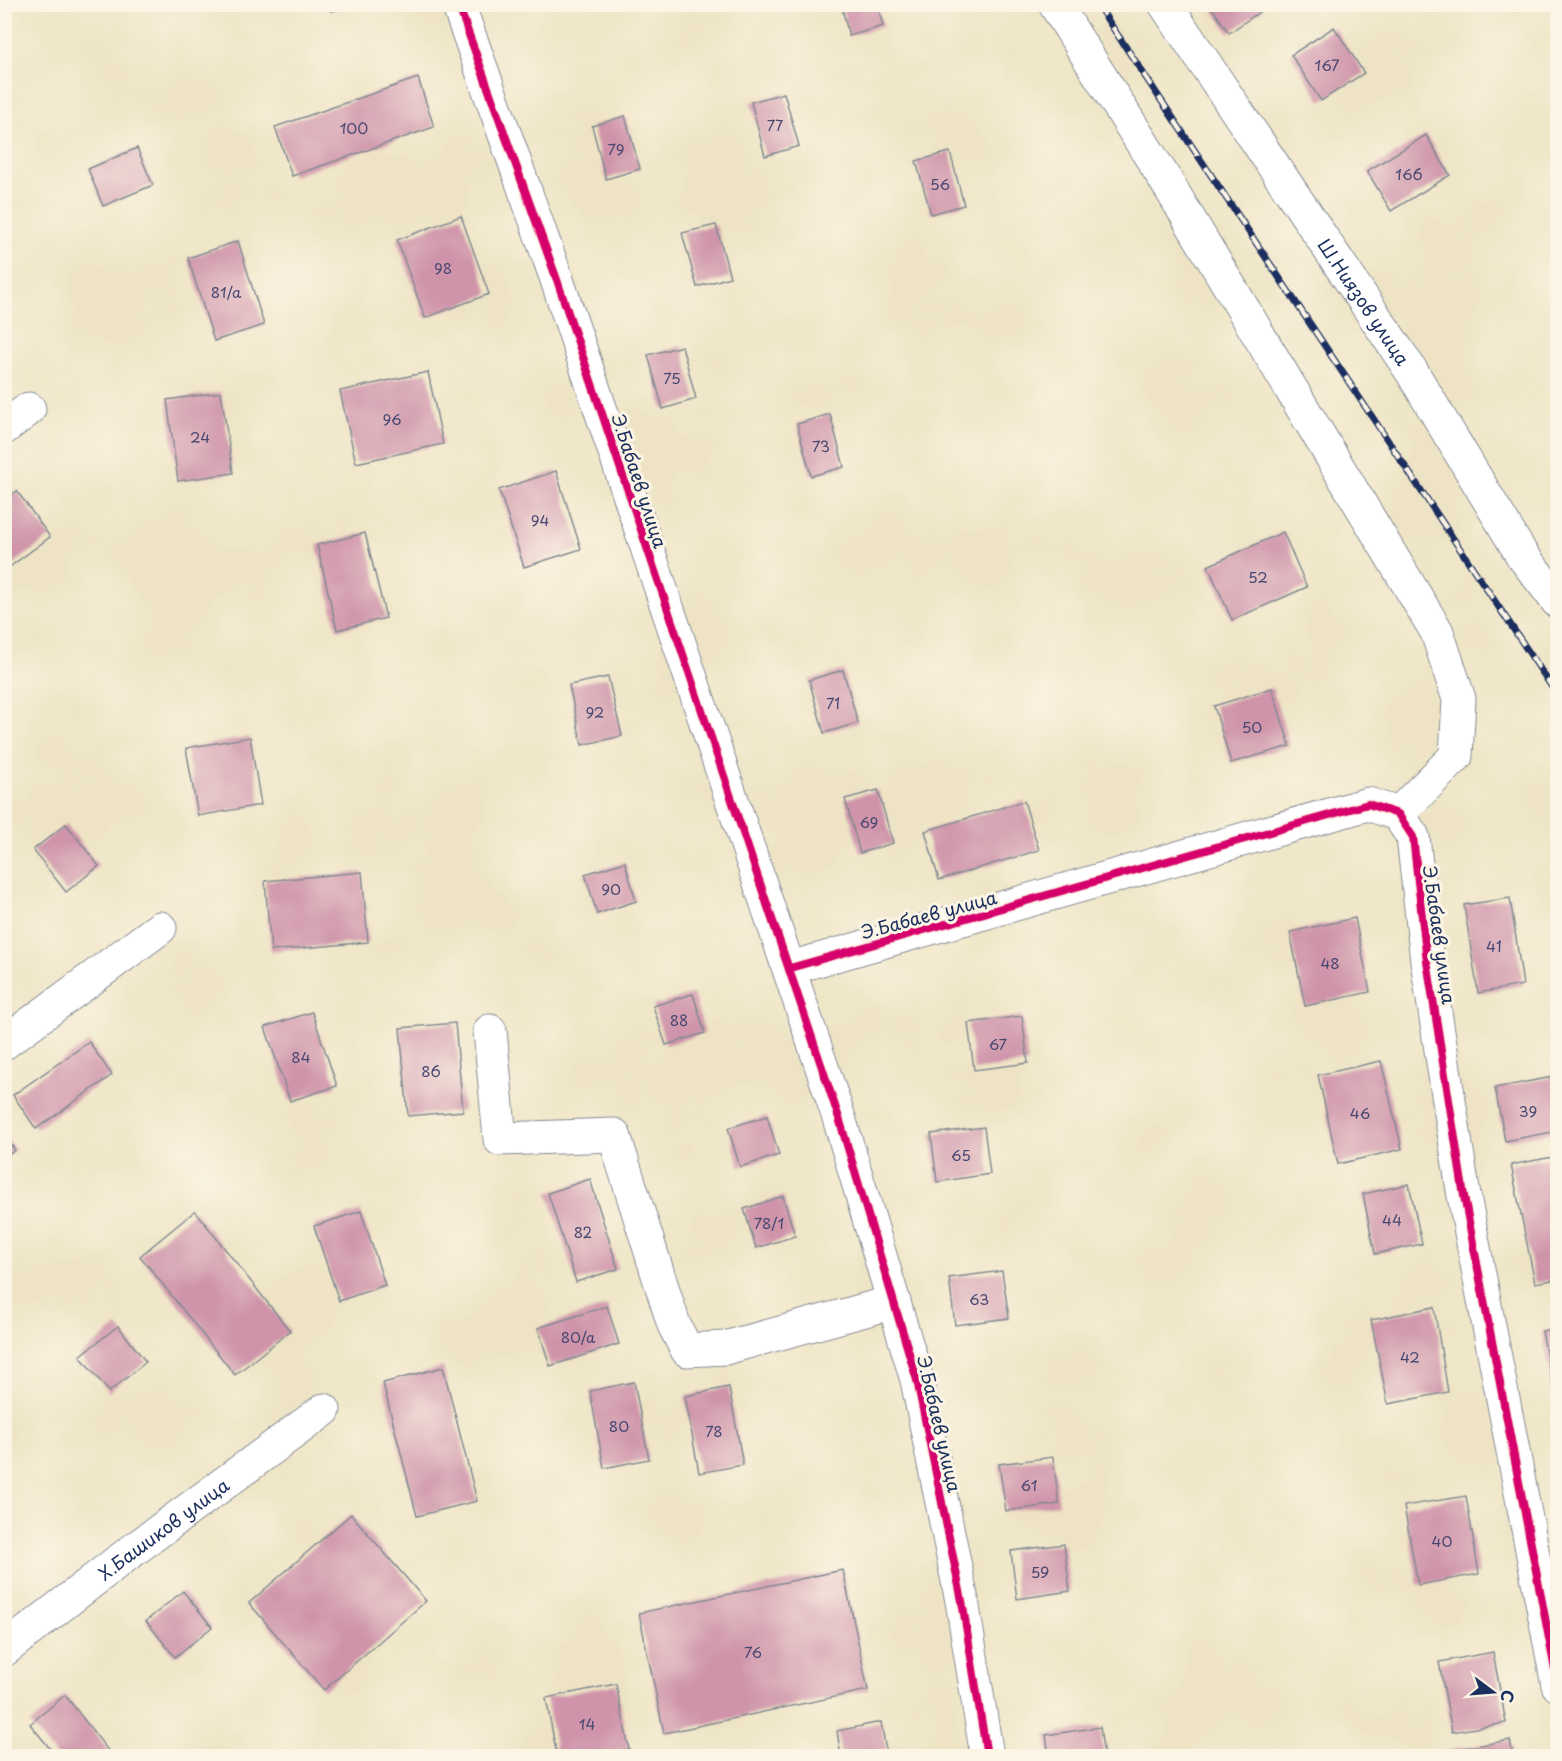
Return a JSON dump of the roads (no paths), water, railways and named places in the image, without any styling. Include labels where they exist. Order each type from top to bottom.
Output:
[{"type":"street","name":"Э.Бабаев улица","points":[[458,4],[556,277],[839,1118],[917,1380],[962,1601],[987,1756]]},
{"type":"street","points":[[1055,4],[1171,189],[1437,632],[1459,699],[1456,756],[1398,814]]},
{"type":"street","name":"Ш.Ниязов улица","points":[[1165,4],[1413,372],[1522,555],[1557,602]]},
{"type":"street","name":"Э.Бабаев улица","points":[[790,968],[1368,804],[1398,814],[1413,837],[1427,961],[1464,1196],[1557,1685]]},
{"type":"street","points":[[4,1043],[160,928]]},
{"type":"street","points":[[490,1031],[500,1139],[614,1135],[674,1325],[687,1350],[725,1348],[894,1302]]},
{"type":"street","name":"Х.Башиков улица","points":[[4,1650],[117,1562],[324,1410]]},
{"type":"railway","points":[[1097,4],[1558,696]]}]
